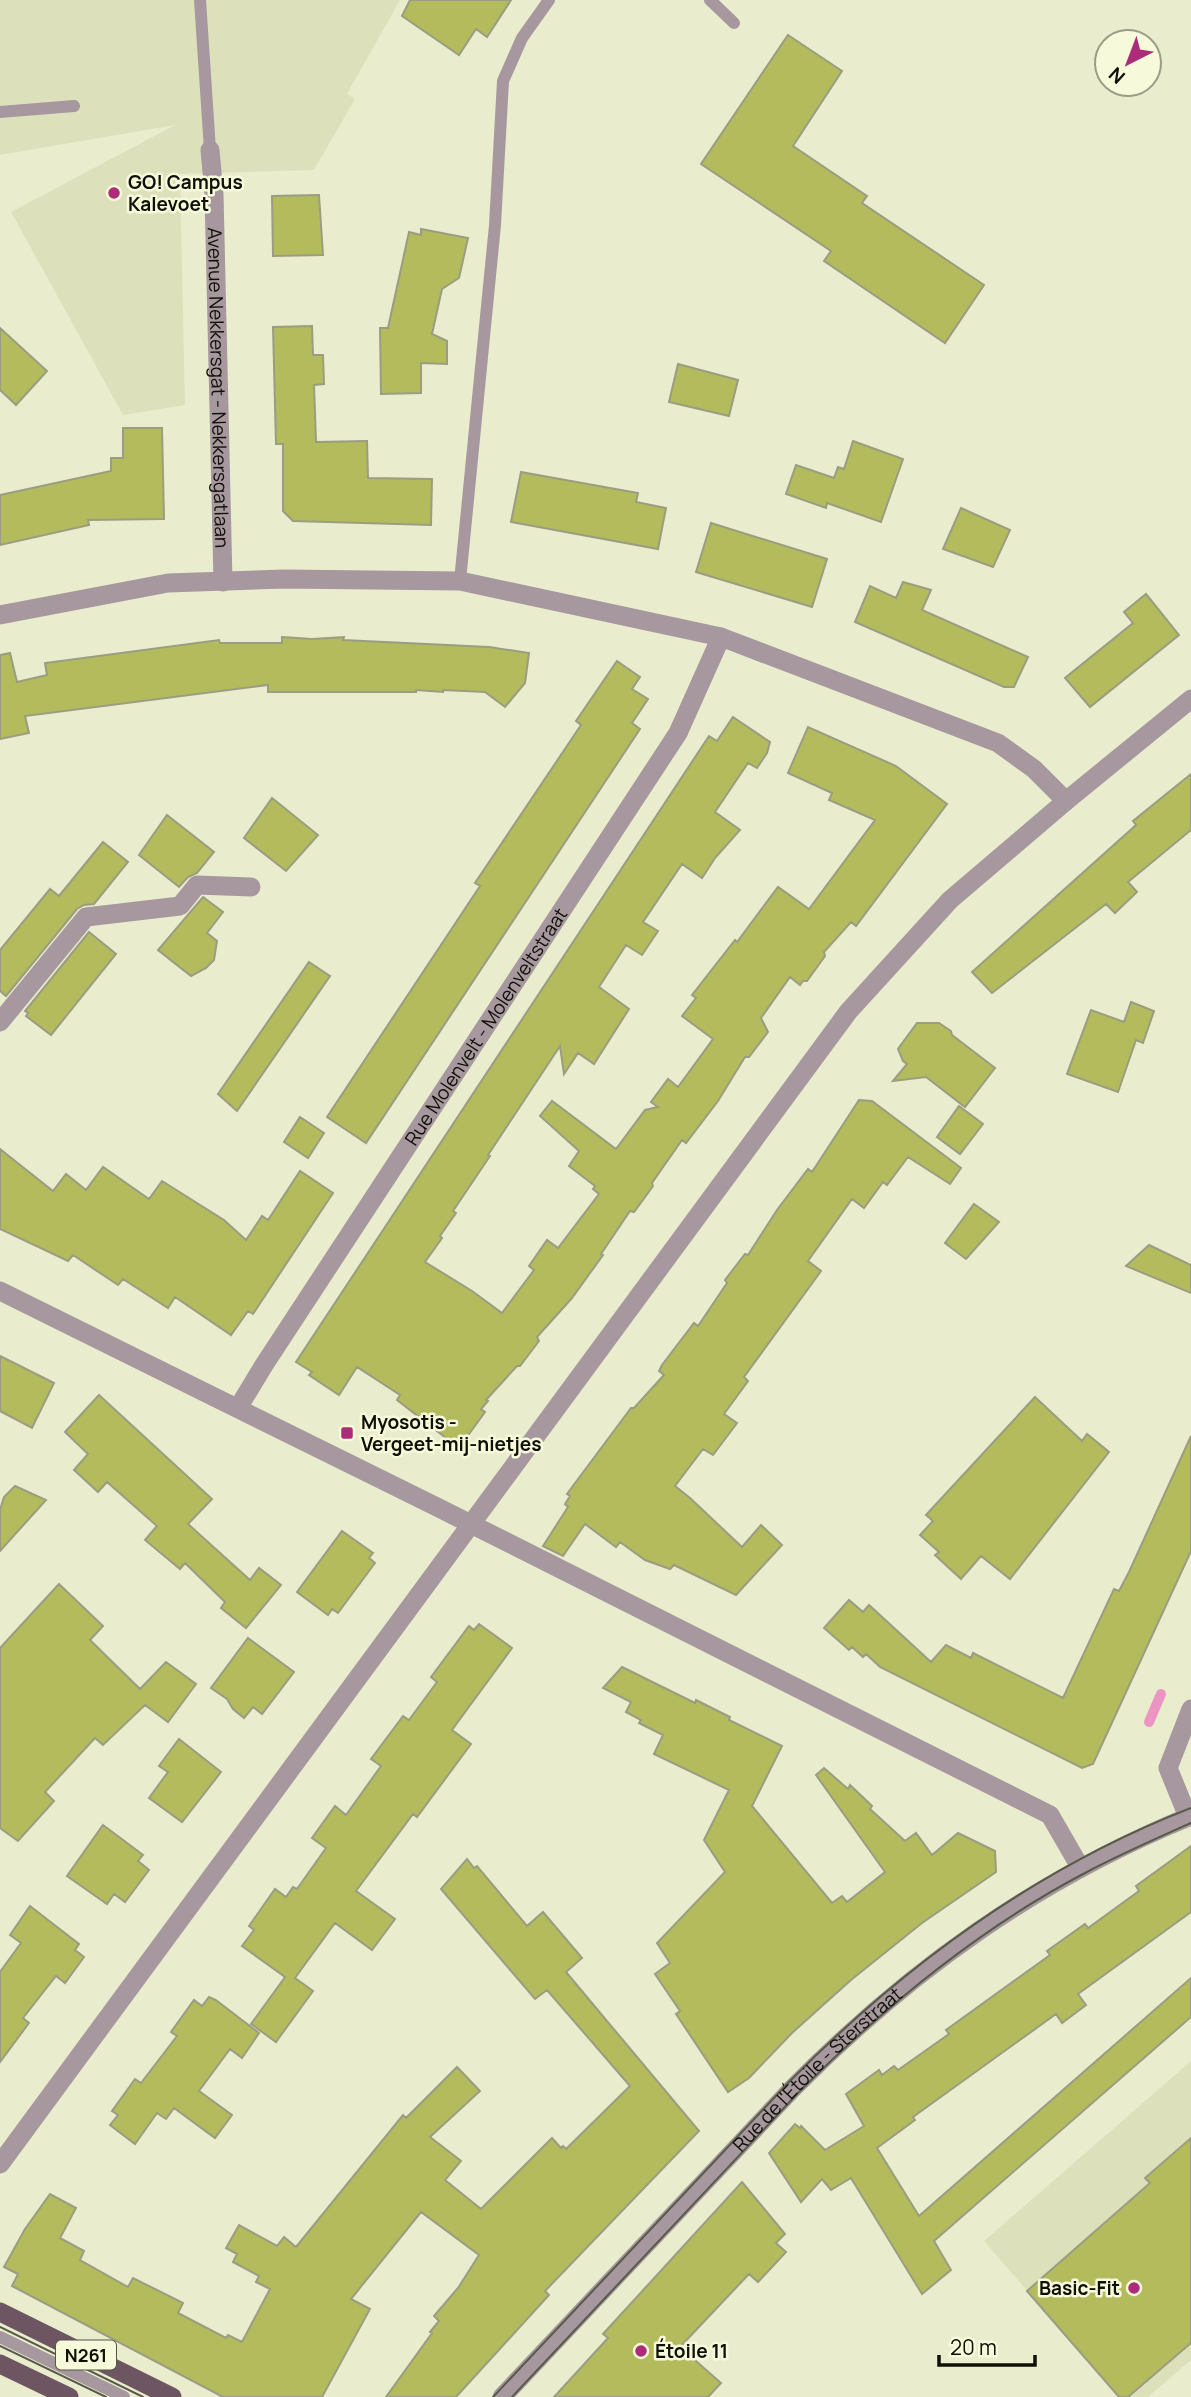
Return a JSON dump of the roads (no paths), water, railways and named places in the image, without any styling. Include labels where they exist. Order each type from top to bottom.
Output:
[{"type":"main road","name":"N261","points":[[0,2312],[172,2397]]},
{"type":"main road","name":"N261","points":[[0,2364],[69,2397]]},
{"type":"street","name":"Avenue Nekkersgat - Nekkersgatlaan","points":[[210,150],[214,194],[223,582]]},
{"type":"street","points":[[0,615],[167,583],[284,579],[460,581],[721,636],[998,743],[1034,769],[1066,801]]},
{"type":"street","name":"Rue Molenvelt - Molenveltstraat","points":[[238,1408],[678,733],[721,636]]},
{"type":"street","points":[[0,2164],[848,1012],[950,900],[1191,699]]},
{"type":"street","points":[[0,1022],[86,917],[180,906],[197,885],[251,887]]},
{"type":"street","points":[[0,1291],[470,1523],[1050,1815],[1080,1867]]},
{"type":"street","points":[[1190,1816],[1168,1768],[1191,1709]]},
{"type":"street","name":"Rue de l'Étoile - Sterstraat","points":[[502,2397],[829,2052],[905,1984],[1014,1906],[1080,1867],[1190,1816]]},
{"type":"lane","points":[[201,0],[210,150]]},
{"type":"lane","points":[[460,581],[495,225],[503,81],[522,38],[549,0]]},
{"type":"lane","points":[[710,0],[734,23]]},
{"type":"lane","points":[[0,112],[74,106]]},
{"type":"lane","points":[[0,2337],[124,2397]]},
{"type":"waterway","points":[[1149,1722],[1161,1694]]},
{"type":"tram line","points":[[493,2397],[788,2083],[878,1999],[925,1960],[1026,1891],[1134,1832],[1191,1808]]},
{"type":"tram line","points":[[512,2397],[798,2093],[898,2001],[970,1945],[1045,1895],[1111,1860],[1191,1823]]},
{"type":"tram line","points":[[0,2327],[143,2397]]},
{"type":"tram line","points":[[0,2346],[106,2397]]},
{"type":"place","name":"GO! Campus Kalevoet","points":[[114,193]]},
{"type":"place","name":"Myosotis - Vergeet-mij-nietjes","points":[[347,1433]]},
{"type":"place","name":"Basic-Fit","points":[[1134,2288]]},
{"type":"place","name":"Étoile 11","points":[[641,2351]]}]
